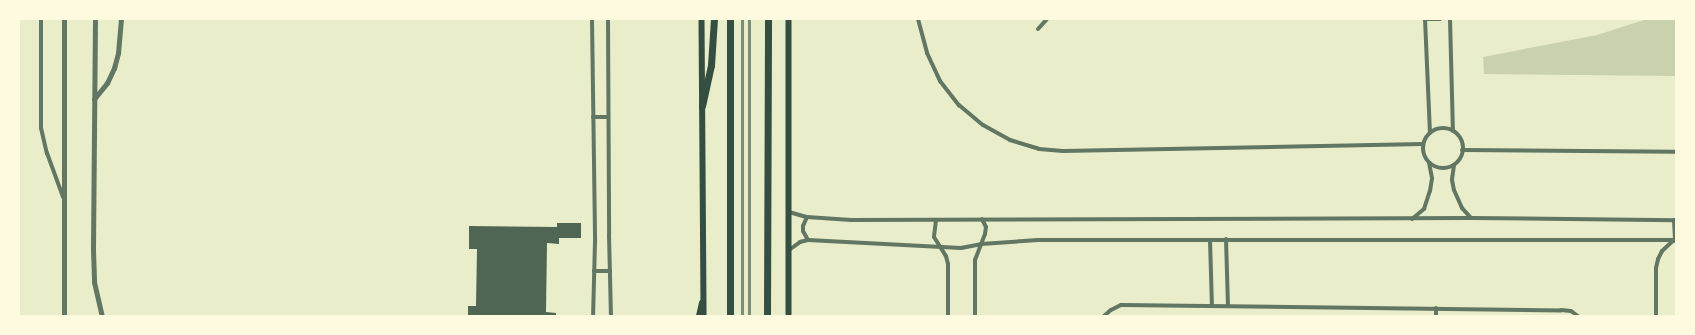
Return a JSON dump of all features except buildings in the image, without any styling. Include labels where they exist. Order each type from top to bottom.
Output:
[{"type":"highway","points":[[702,106],[711,65],[714,19]]},
{"type":"highway","points":[[730,19],[730,316]]},
{"type":"highway","points":[[768,19],[768,316]]},
{"type":"main road","points":[[702,19],[704,316]]},
{"type":"main road","points":[[789,19],[789,316]]},
{"type":"main road","points":[[699,316],[704,294]]},
{"type":"street","points":[[41,19],[41,128],[47,154],[63,197]]},
{"type":"street","points":[[64,19],[64,316]]},
{"type":"street","points":[[95,19],[94,274],[102,316]]},
{"type":"street","points":[[94,99],[107,83],[114,68],[118,53],[121,19]]},
{"type":"street","points":[[592,19],[594,316]]},
{"type":"street","points":[[608,19],[611,316]]},
{"type":"street","points":[[918,19],[926,53],[940,81],[959,105],[983,125],[1010,140],[1039,149],[1063,151],[1423,144]]},
{"type":"street","points":[[1038,29],[1047,19]]},
{"type":"street","points":[[1411,219],[1424,208],[1430,191],[1432,178],[1423,150],[1423,144],[1430,133],[1425,19],[1440,19]]},
{"type":"street","points":[[1450,19],[1453,131]]},
{"type":"street","points":[[593,117],[608,117]]},
{"type":"street","points":[[1428,162],[1441,168],[1454,165],[1458,161],[1462,150],[1461,140],[1453,131],[1444,128],[1430,133]]},
{"type":"street","points":[[1462,150],[1676,152]]},
{"type":"street","points":[[1454,165],[1452,180],[1454,190],[1462,208],[1471,218]]},
{"type":"street","points":[[789,212],[807,218],[851,220],[1471,218],[1675,220],[1676,240]]},
{"type":"street","points":[[807,218],[803,226],[803,231],[808,240]]},
{"type":"street","points":[[974,316],[975,260],[985,234],[986,226],[982,219]]},
{"type":"street","points":[[936,220],[934,237],[946,256],[948,264],[948,316]]},
{"type":"street","points":[[1226,239],[1228,306]]},
{"type":"street","points":[[789,250],[800,242],[808,240],[961,248],[981,244],[1038,240],[1676,240]]},
{"type":"street","points":[[1210,240],[1212,306]]},
{"type":"street","points":[[1656,316],[1656,268],[1658,259],[1665,248],[1676,240]]},
{"type":"street","points":[[594,271],[610,271]]},
{"type":"street","points":[[1104,316],[1111,310],[1121,305],[1566,310],[1578,316]]},
{"type":"street","points":[[1436,308],[1436,316]]},
{"type":"green space","points":[[1647,19],[1676,19],[1676,76],[1484,74],[1483,57],[1597,35]]},
{"type":"railway","points":[[742,19],[742,316]]},
{"type":"railway","points":[[749,19],[749,316]]}]
